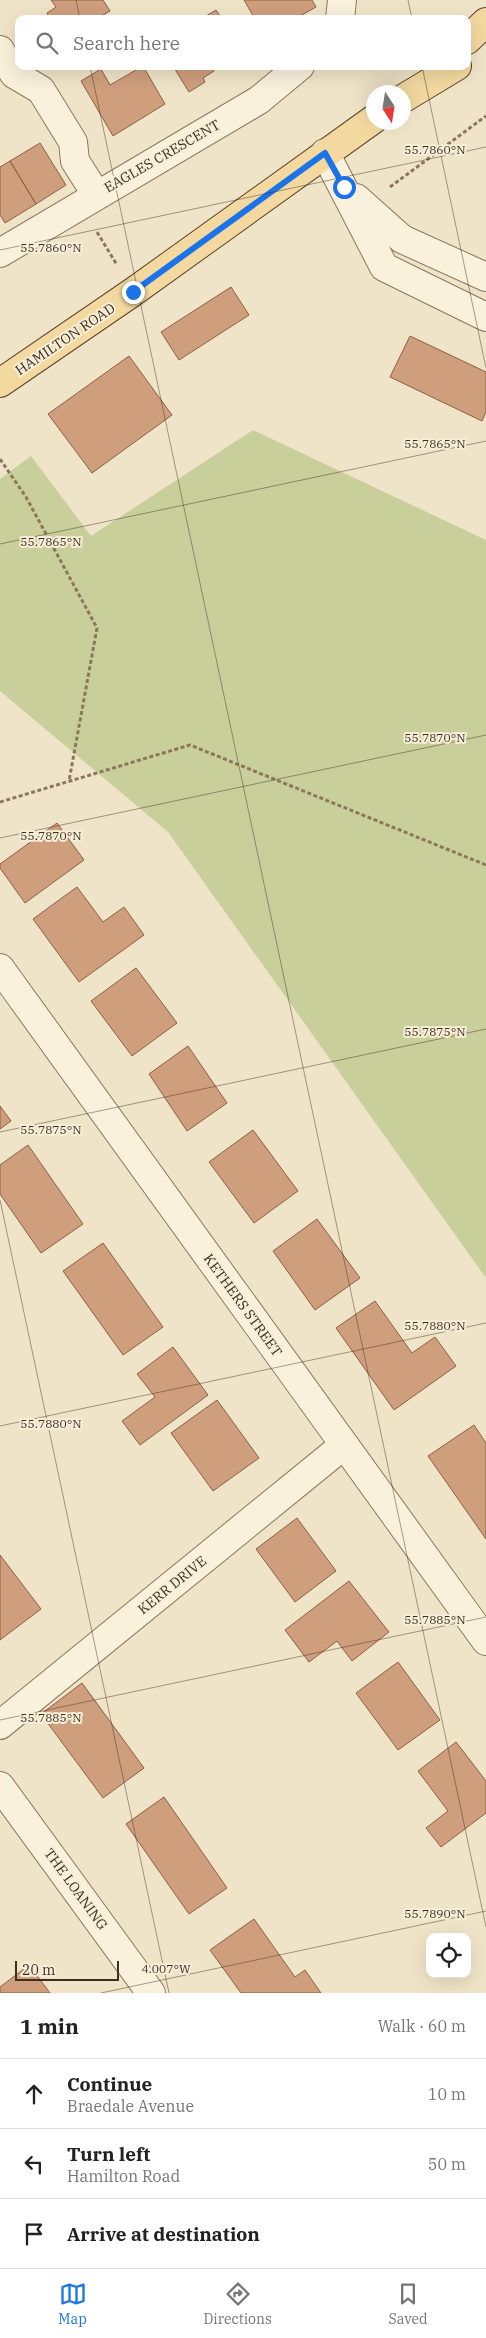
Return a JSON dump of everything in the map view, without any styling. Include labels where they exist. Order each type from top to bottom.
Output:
[{"type":"main road","points":[[471,36],[486,22]]},
{"type":"main road","points":[[471,58],[486,50]]},
{"type":"main road","points":[[411,93],[436,70]]},
{"type":"main road","points":[[411,94],[450,70]]},
{"type":"main road","name":"HAMILTON ROAD","points":[[0,383],[133,292],[366,125]]},
{"type":"street","points":[[340,15],[342,0]]},
{"type":"street","name":"EAGLES CRESCENT","points":[[0,50],[14,74],[41,90],[72,142],[75,161],[96,194],[259,100],[295,70]]},
{"type":"street","points":[[325,153],[384,267],[486,317]]},
{"type":"street","points":[[344,187],[402,239],[486,277]]},
{"type":"street","points":[[0,253],[96,194]]},
{"type":"street","name":"KETHERS STREET","points":[[0,968],[486,1641]]},
{"type":"street","name":"KERR DRIVE","points":[[0,1725],[344,1445]]},
{"type":"street","name":"THE LOANING","points":[[0,1786],[151,1993]]},
{"type":"path","points":[[364,206],[486,116]]},
{"type":"path","points":[[96,194],[89,218],[133,292]]},
{"type":"path","points":[[0,459],[26,497],[97,628],[69,781]]},
{"type":"path","points":[[0,802],[190,745],[486,865]]},
{"type":"green space","points":[[253,430],[486,540],[486,1278],[168,832],[0,691],[0,479],[31,456],[91,536]]},
{"type":"building","points":[[51,0],[103,0],[110,11],[103,15],[48,15],[47,13],[56,7]]},
{"type":"building","points":[[244,0],[312,0],[316,7],[302,15],[253,15]]},
{"type":"building","points":[[216,10],[219,15],[208,15]]},
{"type":"building","points":[[102,70],[110,85],[136,70],[145,70],[165,104],[113,136],[81,81]]},
{"type":"building","points":[[175,70],[214,70],[203,78],[205,82],[189,92]]},
{"type":"building","points":[[40,143],[66,185],[36,204],[10,161]]},
{"type":"building","points":[[10,161],[36,204],[5,223],[0,215],[0,167]]},
{"type":"building","points":[[231,287],[249,315],[179,360],[161,332]]},
{"type":"building","points":[[410,336],[486,372],[486,412],[482,421],[390,377]]},
{"type":"building","points":[[129,356],[172,415],[92,473],[48,414]]},
{"type":"building","points":[[57,823],[84,860],[25,903],[0,868],[0,864]]},
{"type":"building","points":[[77,887],[103,922],[124,907],[144,935],[79,982],[33,919]]},
{"type":"building","points":[[136,968],[177,1023],[132,1056],[91,1001]]},
{"type":"building","points":[[188,1046],[227,1103],[187,1131],[149,1074]]},
{"type":"building","points":[[0,1106],[11,1121],[0,1129]]},
{"type":"building","points":[[253,1130],[298,1191],[254,1223],[209,1162]]},
{"type":"building","points":[[28,1145],[83,1224],[41,1253],[0,1194],[0,1165]]},
{"type":"building","points":[[317,1219],[360,1278],[315,1310],[273,1251]]},
{"type":"building","points":[[103,1243],[163,1327],[123,1355],[63,1271]]},
{"type":"building","points":[[375,1301],[412,1353],[435,1337],[456,1366],[394,1410],[336,1328]]},
{"type":"building","points":[[173,1347],[208,1395],[140,1445],[122,1421],[155,1397],[137,1374]]},
{"type":"building","points":[[217,1400],[259,1458],[213,1491],[171,1433]]},
{"type":"building","points":[[474,1425],[486,1443],[486,1539],[428,1456]]},
{"type":"building","points":[[297,1518],[336,1571],[295,1602],[256,1549]]},
{"type":"building","points":[[0,1555],[41,1609],[0,1640]]},
{"type":"building","points":[[349,1581],[389,1632],[352,1661],[337,1641],[309,1662],[285,1630]]},
{"type":"building","points":[[398,1662],[440,1720],[398,1750],[356,1693]]},
{"type":"building","points":[[82,1683],[144,1768],[103,1798],[41,1714]]},
{"type":"building","points":[[456,1742],[486,1781],[486,1813],[441,1847],[426,1828],[448,1811],[418,1771]]},
{"type":"building","points":[[164,1797],[227,1888],[189,1914],[126,1824]]},
{"type":"building","points":[[254,1919],[295,1977],[305,1970],[321,1993],[241,1993],[210,1950]]},
{"type":"building","points":[[29,1965],[50,1993],[0,1993],[0,1987]]},
{"type":"route","points":[[133,292],[325,153],[344,187]]}]
